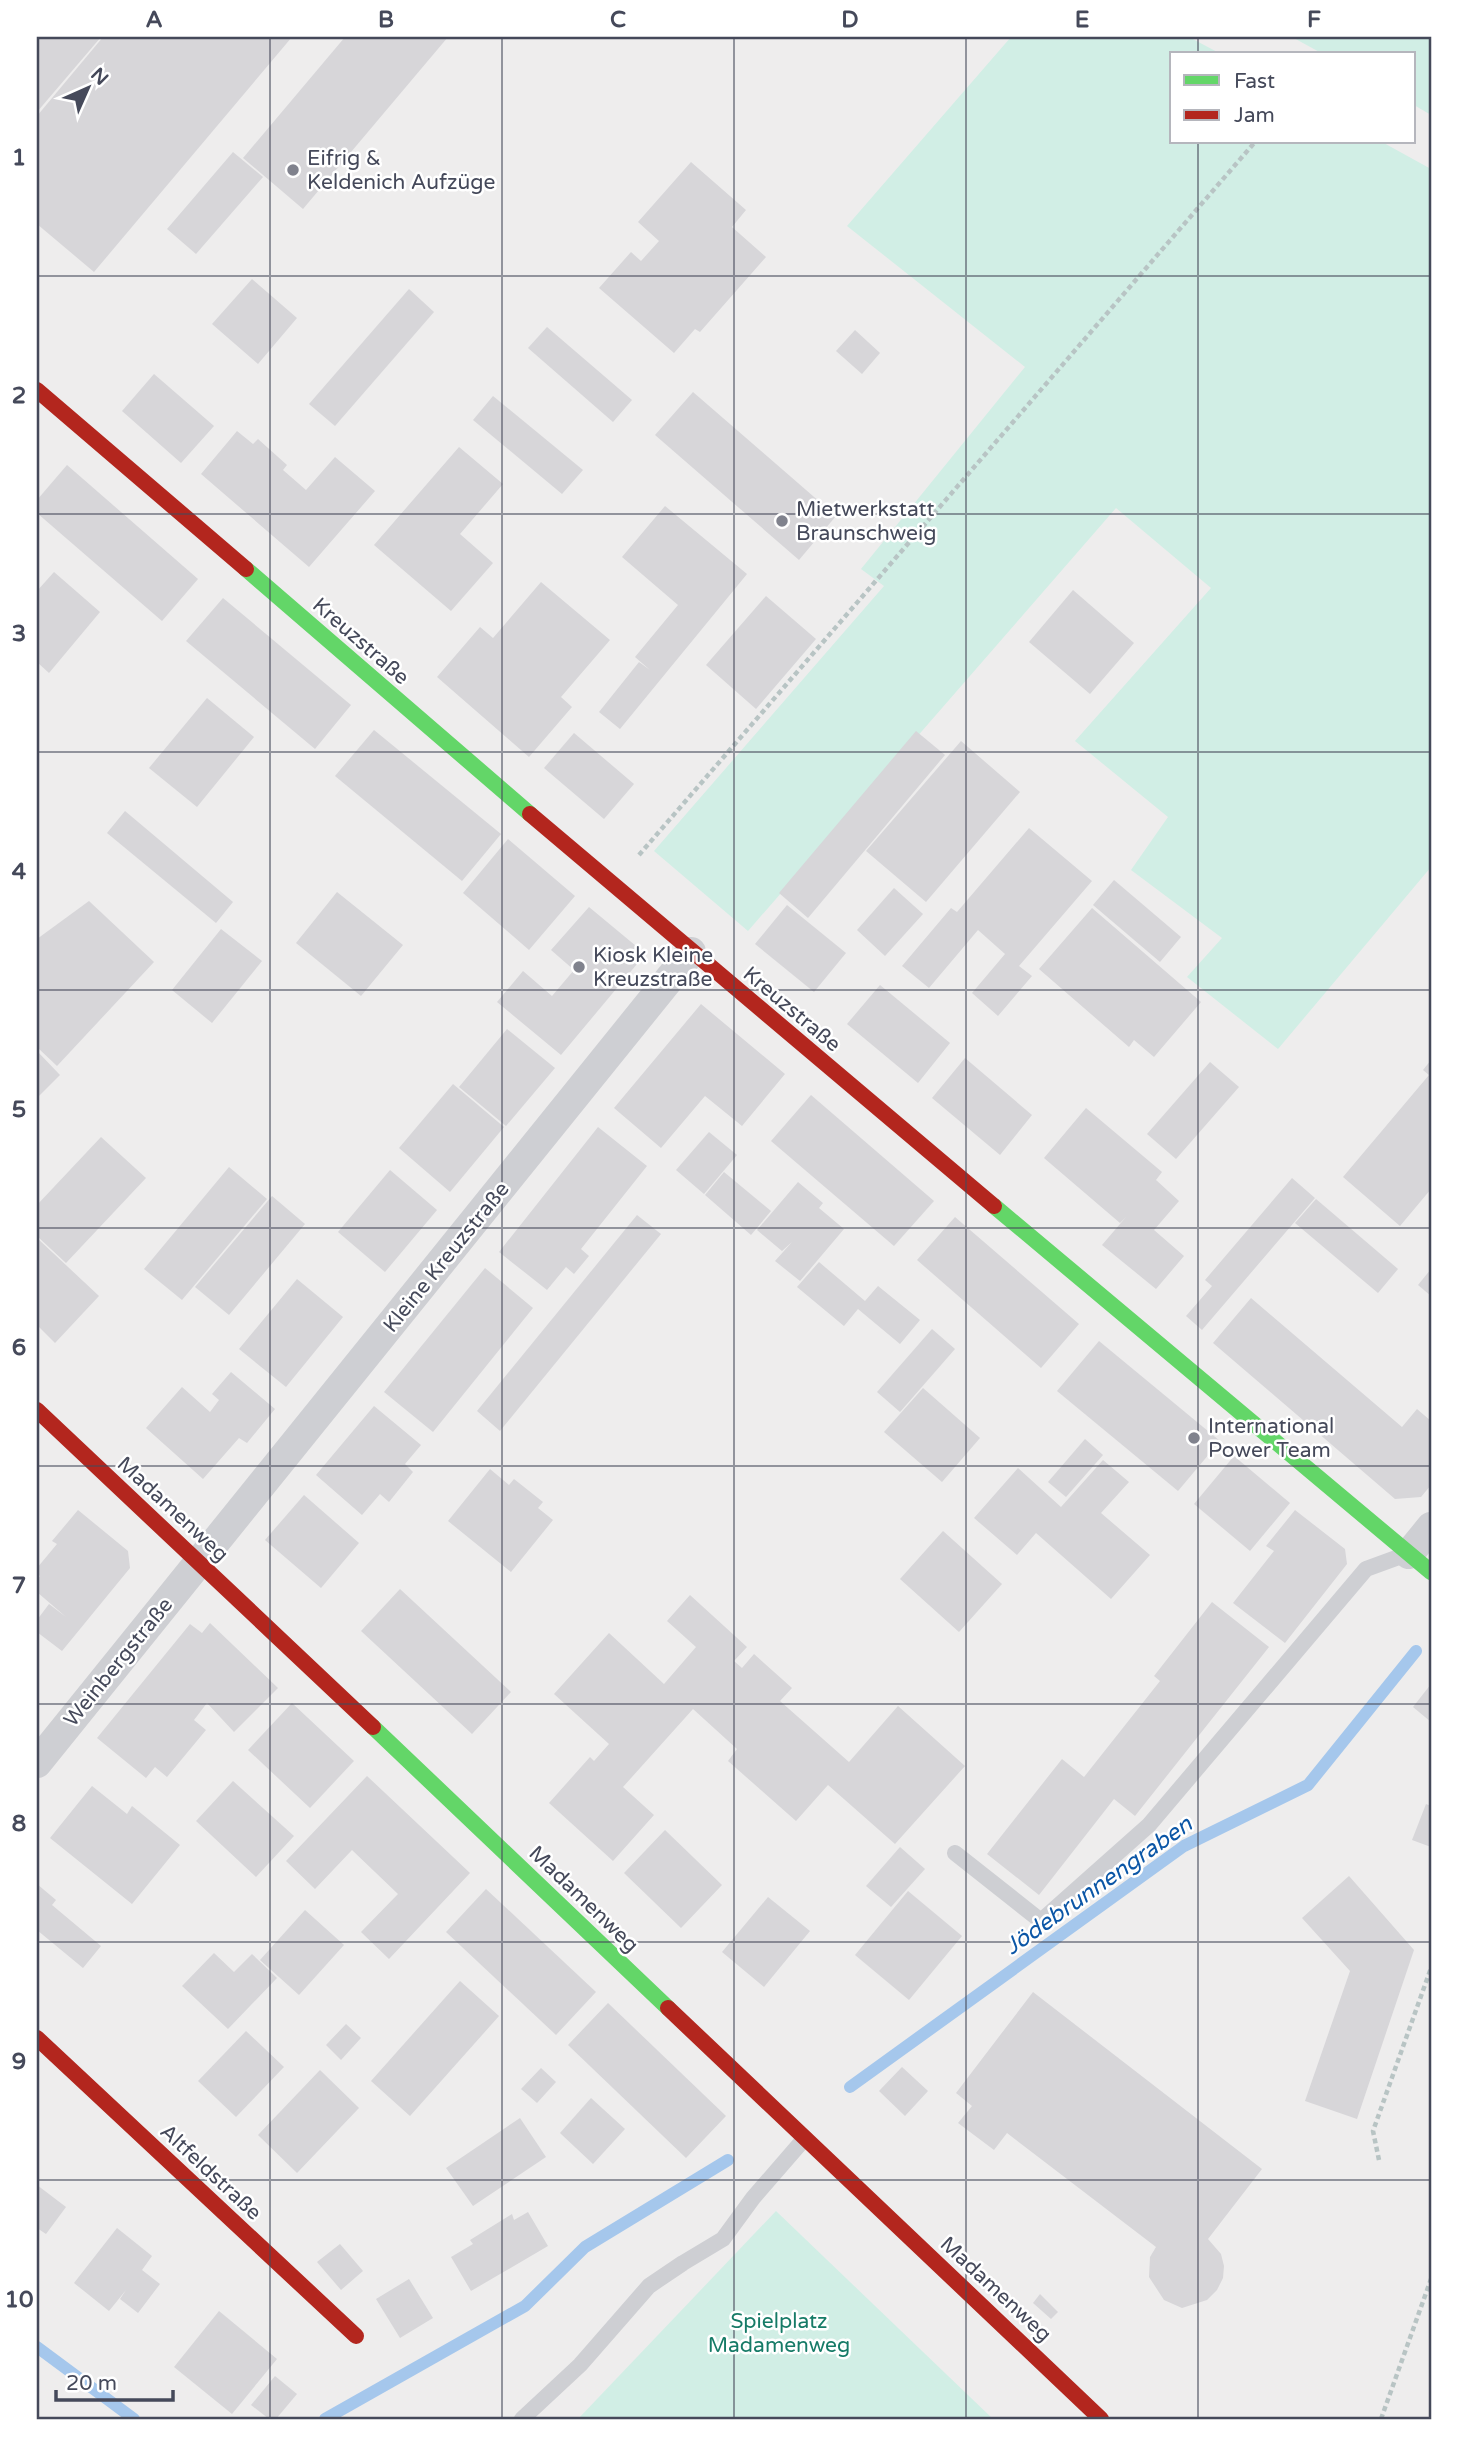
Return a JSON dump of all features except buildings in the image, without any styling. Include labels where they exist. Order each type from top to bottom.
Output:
[{"type":"street","name":"Kreuzstraße","points":[[37,390],[691,952],[1420,1563]]},
{"type":"street","name":"Kleine Kreuzstraße","points":[[199,1562],[691,952]]},
{"type":"street","name":"Madamenweg","points":[[37,1410],[1101,2419]]},
{"type":"street","points":[[1420,1563],[1431,1527]]},
{"type":"street","name":"Weinbergstraße","points":[[37,1763],[199,1562]]},
{"type":"street","name":"Altfeldstraße","points":[[37,2038],[356,2336]]},
{"type":"lane","points":[[955,1853],[1041,1921],[1149,1825],[1366,1569],[1420,1563]]},
{"type":"lane","points":[[522,2419],[580,2365],[649,2286],[723,2239],[753,2198],[805,2138]]},
{"type":"path","points":[[614,886],[1027,403],[1253,144]]},
{"type":"path","points":[[1378,2160],[1373,2131],[1431,1968]]},
{"type":"path","points":[[1381,2419],[1431,2279]]},
{"type":"green space","points":[[1011,37],[1189,37],[1217,52],[1170,52],[1170,144],[1386,144],[1431,169],[1431,867],[1278,1049],[1187,977],[1222,938],[1131,870],[1168,817],[1075,741],[1211,588],[1116,508],[748,931],[654,851],[884,586],[861,569],[1025,367],[847,226]]},
{"type":"green space","points":[[1292,37],[1431,37],[1431,115],[1416,106],[1416,52],[1319,52]]},
{"type":"green space","name":"Spielplatz Madamenweg","points":[[776,2211],[993,2419],[578,2419]]},
{"type":"waterway","name":"Jödebrunnengraben","points":[[850,2087],[1184,1846],[1308,1785],[1416,1651]]},
{"type":"waterway","name":"Jödebrunnengraben","points":[[325,2419],[525,2306],[585,2247],[728,2160]]},
{"type":"waterway","points":[[37,2347],[134,2419]]},
{"type":"traffic: fast","points":[[246,569],[530,814]]},
{"type":"traffic: fast","points":[[994,1206],[1431,1572]]},
{"type":"traffic: fast","points":[[373,1727],[668,2008]]},
{"type":"traffic: jam","points":[[37,390],[246,569]]},
{"type":"traffic: jam","points":[[530,814],[994,1206]]},
{"type":"traffic: jam","points":[[37,1410],[373,1727]]},
{"type":"traffic: jam","points":[[668,2008],[1101,2419]]},
{"type":"traffic: jam","points":[[37,2038],[356,2336]]},
{"type":"place","name":"Eifrig & Keldenich Aufzüge","points":[[293,170]]},
{"type":"place","name":"Mietwerkstatt Braunschweig","points":[[782,521]]},
{"type":"place","name":"Kiosk Kleine Kreuzstraße","points":[[579,967]]},
{"type":"place","name":"International Power Team","points":[[1194,1438]]}]
